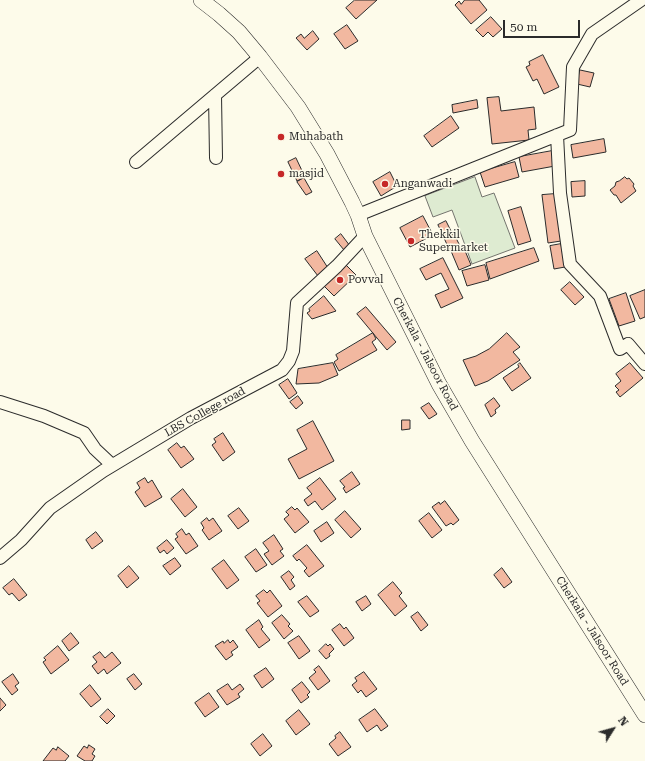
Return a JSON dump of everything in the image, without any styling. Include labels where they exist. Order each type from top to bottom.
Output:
[{"type":"main road","name":"Cherkala - Jalsoor Road","points":[[201,0],[239,32],[298,107],[327,154],[358,215],[365,236],[438,384],[645,715]]},
{"type":"street","points":[[358,215],[570,130],[573,68],[592,34],[641,0]]},
{"type":"street","points":[[136,162],[260,57]]},
{"type":"street","points":[[215,94],[216,158]]},
{"type":"street","points":[[557,135],[560,193],[570,264],[600,296],[620,349],[628,344],[645,364]]},
{"type":"street","name":"LBS College road","points":[[0,558],[21,540],[50,508],[112,465],[191,418],[282,370],[293,351],[297,303],[337,266],[365,236]]},
{"type":"street","points":[[0,402],[44,416],[84,433],[95,449],[112,465]]},
{"type":"green space","points":[[475,177],[482,197],[494,193],[515,248],[472,264],[452,210],[433,217],[425,196]]},
{"type":"building","points":[[355,0],[377,0],[356,19],[346,8]]},
{"type":"building","points":[[465,0],[479,0],[487,10],[471,24],[455,5],[459,1],[461,4]]},
{"type":"building","points":[[491,17],[502,29],[493,37],[488,32],[483,37],[476,30]]},
{"type":"building","points":[[347,25],[358,41],[345,49],[334,34]]},
{"type":"building","points":[[313,31],[319,39],[307,50],[296,38],[301,34],[304,38]]},
{"type":"building","points":[[543,55],[559,87],[544,94],[537,79],[533,81],[526,67],[530,65],[529,62]]},
{"type":"building","points":[[580,70],[594,73],[590,87],[577,84]]},
{"type":"building","points":[[499,97],[501,111],[534,107],[536,129],[528,130],[529,140],[492,144],[487,98]]},
{"type":"building","points":[[477,100],[478,108],[453,113],[452,105]]},
{"type":"building","points":[[451,116],[459,128],[432,147],[424,136]]},
{"type":"building","points":[[604,139],[606,152],[573,158],[571,145]]},
{"type":"building","points":[[552,151],[555,166],[522,172],[519,157]]},
{"type":"building","points":[[296,158],[305,177],[297,181],[288,162]]},
{"type":"building","points":[[515,162],[519,177],[485,187],[480,172]]},
{"type":"building","name":"Anganwadi","points":[[390,172],[397,186],[381,196],[373,182]]},
{"type":"building","points":[[625,177],[627,179],[629,178],[634,184],[633,186],[636,191],[621,203],[616,195],[614,195],[610,190],[615,186],[616,182]]},
{"type":"building","points":[[304,178],[312,192],[306,195],[297,182]]},
{"type":"building","points":[[585,181],[585,196],[572,197],[571,182]]},
{"type":"building","points":[[555,194],[561,241],[548,243],[542,195]]},
{"type":"building","points":[[521,207],[531,241],[518,245],[508,211]]},
{"type":"building","points":[[423,216],[433,235],[410,247],[400,228]]},
{"type":"building","points":[[446,221],[452,233],[444,237],[438,225]]},
{"type":"building","name":"Povval","points":[[341,234],[350,246],[344,250],[335,239]]},
{"type":"building","points":[[454,234],[460,246],[450,251],[444,238]]},
{"type":"building","points":[[561,244],[565,267],[554,269],[550,246]]},
{"type":"building","points":[[463,246],[471,265],[459,270],[451,251]]},
{"type":"building","points":[[534,248],[539,261],[490,279],[486,263]]},
{"type":"building","points":[[317,251],[328,268],[318,276],[305,259]]},
{"type":"building","points":[[443,258],[463,298],[441,308],[435,295],[449,289],[441,273],[426,280],[420,269]]},
{"type":"building","name":"Povval","points":[[346,265],[356,275],[334,296],[324,286]]},
{"type":"building","points":[[485,265],[489,280],[467,286],[462,271]]},
{"type":"building","points":[[570,282],[584,297],[575,305],[561,290]]},
{"type":"building","points":[[645,290],[645,317],[640,319],[630,296]]},
{"type":"building","points":[[626,293],[635,321],[619,326],[609,299]]},
{"type":"building","points":[[324,296],[336,311],[312,319],[307,313],[310,311],[309,309]]},
{"type":"building","points":[[366,307],[396,342],[387,350],[357,314]]},
{"type":"building","points":[[373,333],[376,339],[372,342],[377,350],[339,371],[334,362],[338,359],[336,355]]},
{"type":"building","points":[[507,333],[520,347],[513,352],[520,360],[488,381],[475,386],[463,360],[476,356],[489,349]]},
{"type":"building","points":[[333,363],[338,375],[319,383],[296,384],[298,369]]},
{"type":"building","points":[[520,363],[531,378],[512,391],[503,378],[519,367],[518,365]]},
{"type":"building","points":[[630,363],[643,378],[620,397],[616,392],[619,390],[615,386],[621,381],[616,374]]},
{"type":"building","points":[[288,379],[297,393],[289,399],[279,385]]},
{"type":"building","points":[[298,396],[303,403],[296,409],[290,402]]},
{"type":"building","points":[[494,398],[500,406],[495,410],[496,413],[491,417],[485,405]]},
{"type":"building","points":[[429,403],[437,414],[429,419],[421,408]]},
{"type":"building","points":[[402,420],[410,420],[410,429],[402,430]]},
{"type":"building","points":[[313,421],[334,461],[299,479],[288,459],[307,449],[297,430]]},
{"type":"building","points":[[223,433],[235,452],[223,461],[212,445],[216,442],[214,439]]},
{"type":"building","points":[[177,443],[181,448],[184,446],[194,459],[181,468],[168,450]]},
{"type":"building","points":[[352,472],[360,484],[346,493],[343,488],[345,487],[340,481]]},
{"type":"building","points":[[145,478],[148,483],[152,480],[162,497],[145,507],[135,492],[140,488],[137,483]]},
{"type":"building","points":[[320,478],[336,499],[322,510],[315,501],[308,506],[304,500],[312,494],[307,488]]},
{"type":"building","points":[[183,489],[197,507],[185,517],[171,499]]},
{"type":"building","points":[[445,501],[459,520],[453,525],[451,523],[446,526],[432,507],[439,502],[440,504]]},
{"type":"building","points":[[292,507],[295,510],[297,508],[309,522],[295,533],[284,519],[289,515],[286,512]]},
{"type":"building","points":[[239,508],[249,521],[238,529],[228,516]]},
{"type":"building","points":[[345,511],[361,529],[351,538],[335,520]]},
{"type":"building","points":[[429,513],[442,530],[432,538],[419,521]]},
{"type":"building","points":[[207,518],[209,521],[213,518],[222,531],[209,540],[202,530],[204,528],[201,523]]},
{"type":"building","points":[[327,522],[334,533],[321,542],[314,531]]},
{"type":"building","points":[[182,529],[186,535],[189,533],[198,546],[186,554],[175,539],[178,537],[176,534]]},
{"type":"building","points":[[96,532],[103,541],[92,549],[86,540]]},
{"type":"building","points":[[274,535],[283,549],[280,551],[284,556],[272,565],[264,554],[269,551],[263,543]]},
{"type":"building","points":[[167,540],[174,548],[167,554],[164,550],[160,553],[157,548]]},
{"type":"building","points":[[307,545],[324,566],[309,577],[304,571],[307,568],[299,559],[297,561],[293,556]]},
{"type":"building","points":[[256,549],[267,565],[256,572],[245,557]]},
{"type":"building","points":[[175,558],[181,566],[170,575],[163,566]]},
{"type":"building","points":[[224,560],[239,580],[227,589],[212,569]]},
{"type":"building","points":[[129,566],[139,578],[127,588],[118,576]]},
{"type":"building","points":[[502,568],[512,582],[504,588],[494,575]]},
{"type":"building","points":[[289,571],[294,577],[291,580],[295,586],[290,590],[281,577]]},
{"type":"building","points":[[14,579],[27,595],[19,601],[12,593],[9,595],[3,588]]},
{"type":"building","points":[[393,582],[402,593],[399,596],[407,606],[395,616],[378,595]]},
{"type":"building","points":[[264,590],[267,593],[270,590],[282,606],[268,617],[257,603],[260,601],[256,596]]},
{"type":"building","points":[[307,596],[319,611],[310,617],[298,602]]},
{"type":"building","points":[[366,596],[371,604],[362,611],[356,602]]},
{"type":"building","points":[[418,612],[428,625],[421,631],[411,617]]},
{"type":"building","points":[[282,615],[290,624],[288,626],[293,631],[284,639],[272,623]]},
{"type":"building","points":[[259,620],[263,627],[261,629],[270,640],[259,648],[246,630]]},
{"type":"building","points":[[340,624],[344,629],[346,627],[354,638],[344,646],[332,630]]},
{"type":"building","points":[[71,633],[79,643],[69,651],[62,641]]},
{"type":"building","points":[[299,636],[310,651],[299,659],[288,643]]},
{"type":"building","points":[[228,640],[230,643],[233,640],[238,647],[231,652],[233,655],[226,660],[215,646]]},
{"type":"building","points":[[326,644],[328,646],[330,644],[334,649],[329,654],[330,656],[326,659],[319,651]]},
{"type":"building","points":[[58,646],[69,660],[51,674],[43,662],[46,660],[44,658]]},
{"type":"building","points":[[100,652],[105,658],[112,652],[121,663],[107,674],[104,669],[98,674],[92,666],[97,662],[93,657]]},
{"type":"building","points":[[319,666],[330,681],[318,690],[309,678],[316,672],[314,670]]},
{"type":"building","points":[[266,668],[274,679],[262,688],[254,676]]},
{"type":"building","points":[[364,672],[377,689],[366,697],[361,690],[358,693],[352,685],[357,681],[355,678]]},
{"type":"building","points":[[13,674],[19,683],[15,686],[18,690],[12,695],[2,682]]},
{"type":"building","points":[[134,674],[142,684],[135,690],[127,679]]},
{"type":"building","points":[[302,682],[310,692],[307,695],[309,697],[301,703],[292,690]]},
{"type":"building","points":[[228,684],[232,690],[240,684],[244,689],[238,694],[240,697],[227,705],[217,691]]},
{"type":"building","points":[[90,685],[101,699],[91,707],[80,694]]},
{"type":"building","points":[[209,693],[219,707],[205,717],[195,703]]},
{"type":"building","points":[[0,698],[6,705],[0,711]]},
{"type":"building","points":[[108,709],[115,716],[107,724],[100,717]]},
{"type":"building","points":[[375,709],[388,726],[381,731],[377,725],[367,732],[359,720]]},
{"type":"building","points":[[299,710],[310,724],[296,735],[286,721]]},
{"type":"building","points":[[340,732],[351,747],[338,756],[329,744]]},
{"type":"building","points":[[263,734],[272,746],[260,756],[251,744]]},
{"type":"building","points":[[89,745],[95,749],[92,754],[95,756],[92,761],[85,761],[77,756],[84,746],[87,748]]},
{"type":"building","points":[[58,747],[69,756],[65,761],[43,761],[53,748],[56,750]]},
{"type":"place","name":"Muhabath","points":[[281,137]]},
{"type":"place","name":"masjid","points":[[281,174]]},
{"type":"place","name":"Anganwadi","points":[[385,184]]},
{"type":"place","name":"Thekkil Supermarket","points":[[411,241]]},
{"type":"place","name":"Povval","points":[[340,280]]}]
